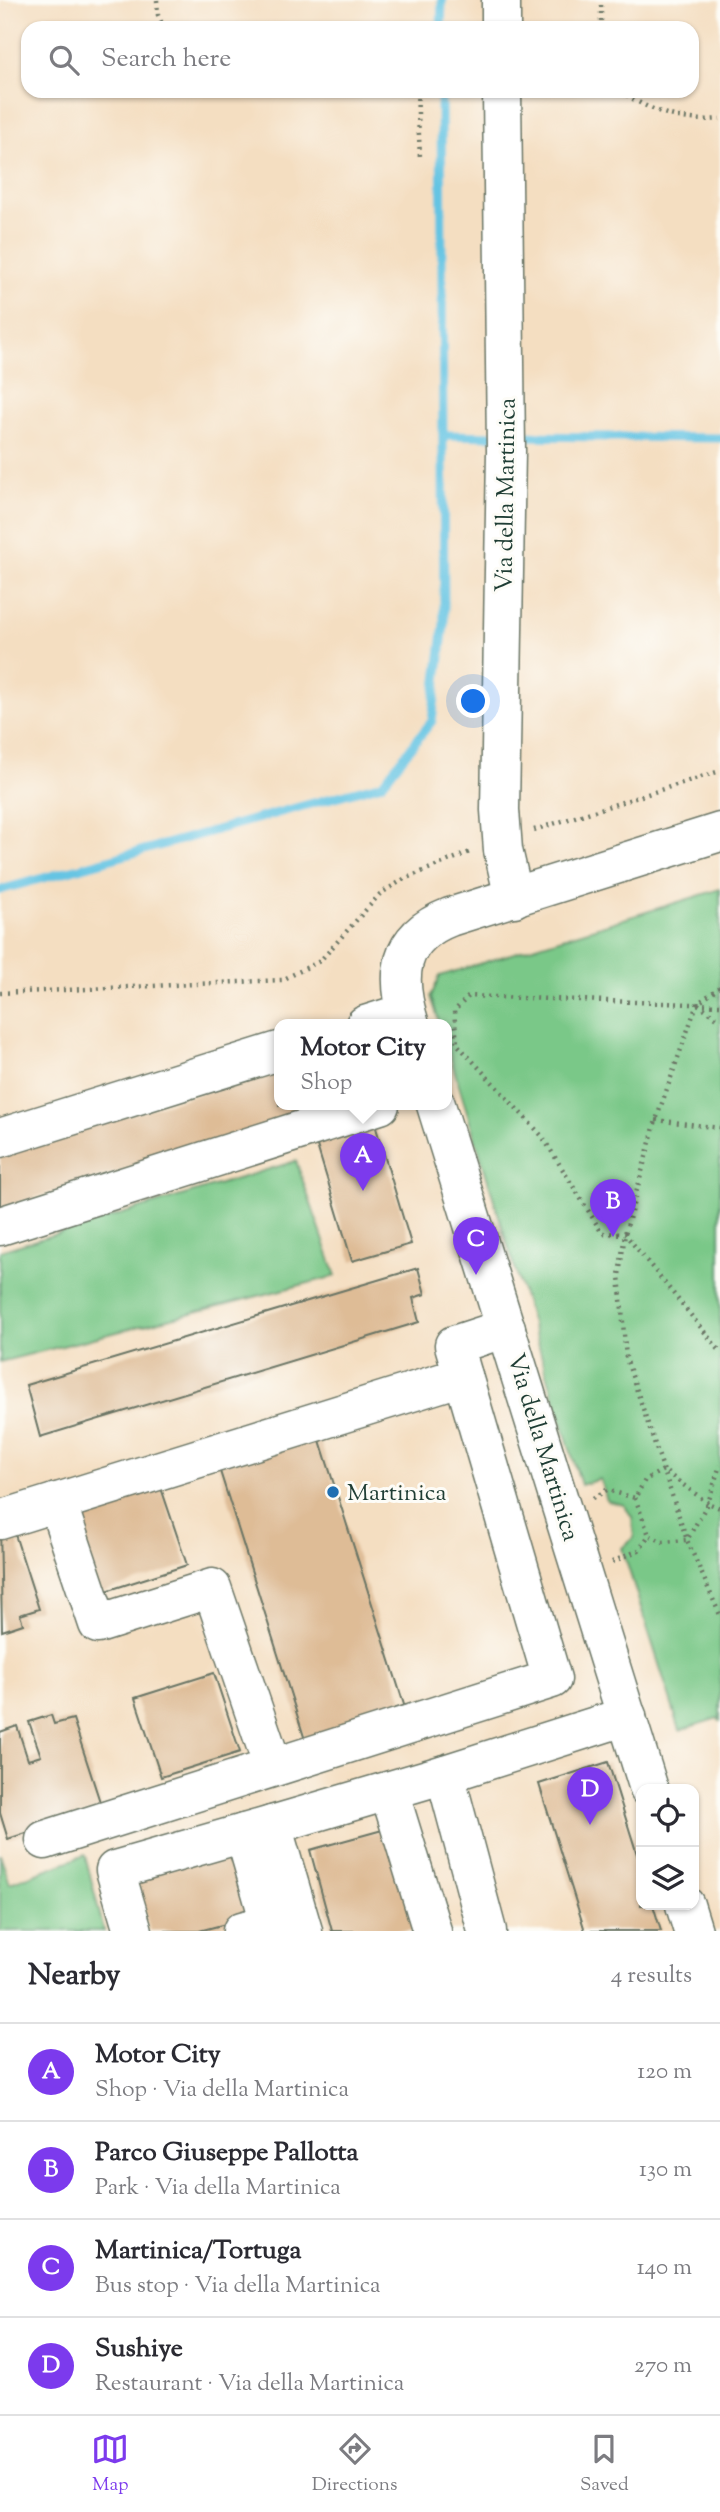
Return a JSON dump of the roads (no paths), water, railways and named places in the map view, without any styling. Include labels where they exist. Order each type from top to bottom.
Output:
[{"type":"street","points":[[501,0],[501,21]]},
{"type":"street","name":"Via della Martinica","points":[[502,98],[506,438],[500,810],[501,839],[514,898]]},
{"type":"street","points":[[408,1018],[400,979],[405,959],[415,940],[430,926],[441,920],[720,832]]},
{"type":"street","points":[[0,1138],[274,1053]]},
{"type":"street","points":[[0,1226],[364,1110]]},
{"type":"street","name":"Via della Martinica","points":[[438,1110],[647,1784]]},
{"type":"street","points":[[44,1840],[552,1679],[453,1345],[506,1328]]},
{"type":"street","points":[[0,1520],[463,1376]]},
{"type":"street","points":[[57,1502],[98,1624],[212,1587],[273,1767]]},
{"type":"street","points":[[530,1605],[585,1581]]},
{"type":"street","points":[[133,1931],[115,1870],[389,1791],[627,1716]]},
{"type":"street","points":[[445,1774],[487,1931]]},
{"type":"street","points":[[389,1791],[432,1931]]},
{"type":"street","points":[[242,1931],[270,1923],[258,1829]]},
{"type":"street","points":[[258,1829],[303,1931]]},
{"type":"street","points":[[687,1910],[693,1931]]},
{"type":"waterway","points":[[441,21],[442,0]]},
{"type":"waterway","points":[[0,890],[382,784],[432,721],[444,624],[441,98]]},
{"type":"waterway","points":[[444,435],[498,436]]},
{"type":"waterway","points":[[515,436],[720,438]]},
{"type":"place","name":"Motor City","points":[[363,1191]]},
{"type":"place","name":"Parco Giuseppe Pallotta","points":[[613,1237]]},
{"type":"place","name":"Martinica/Tortuga","points":[[476,1275]]},
{"type":"place","name":"Martinica","points":[[333,1492]]},
{"type":"place","name":"Sushiye","points":[[590,1825]]}]
